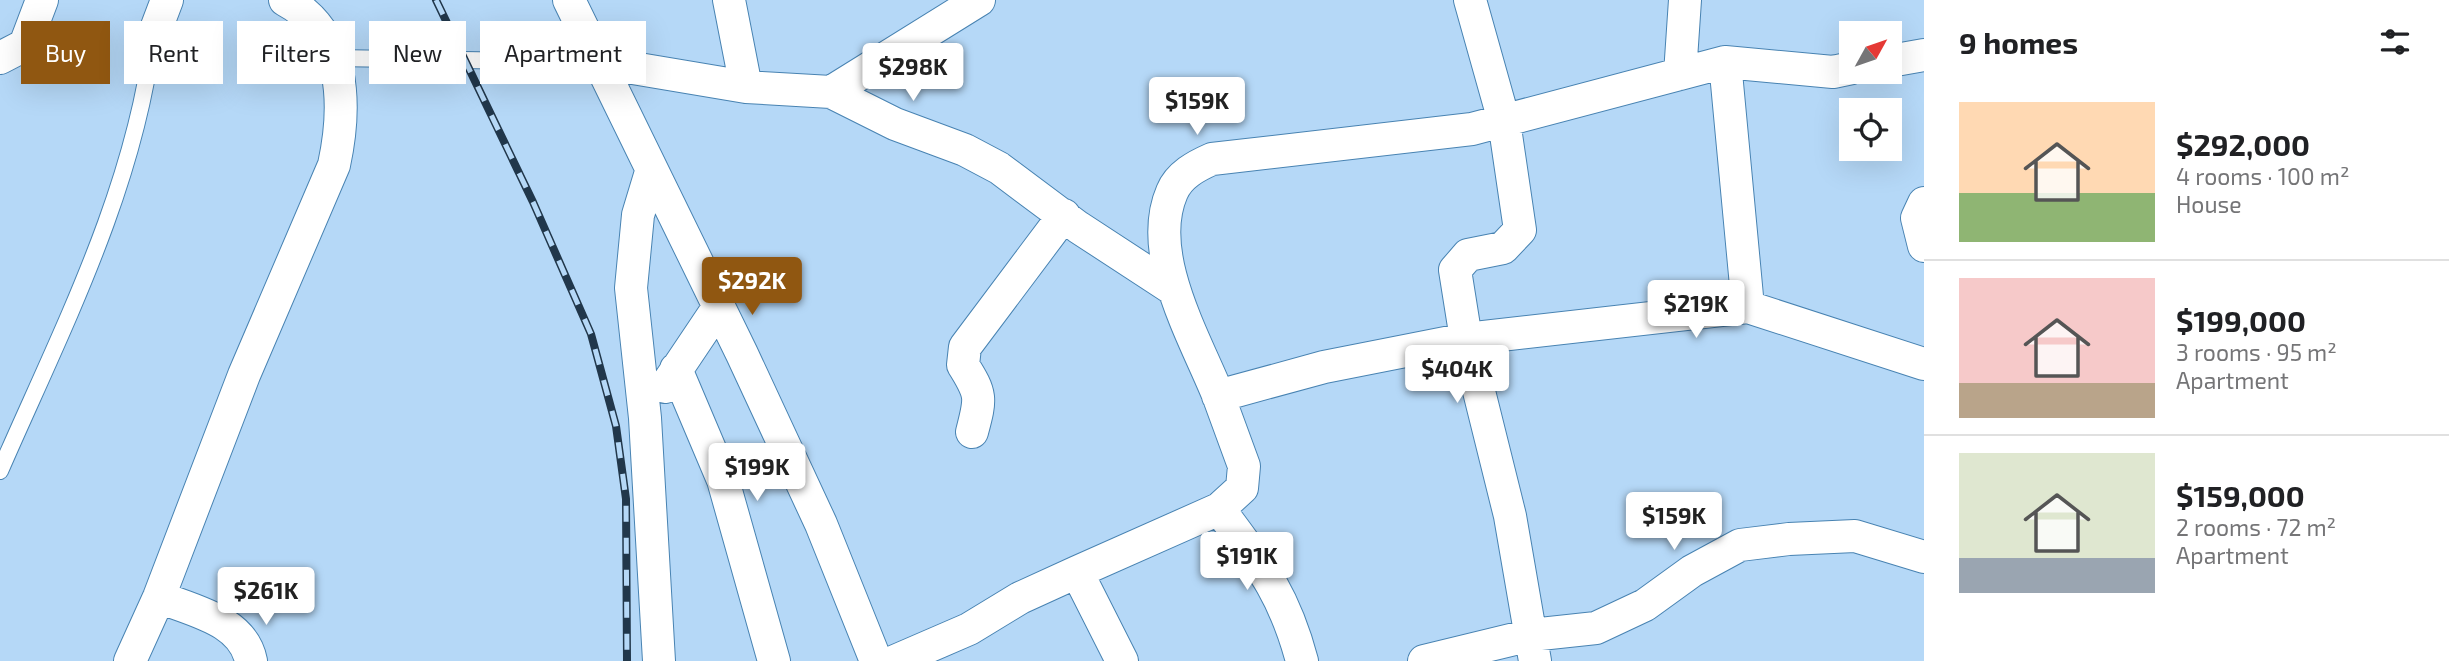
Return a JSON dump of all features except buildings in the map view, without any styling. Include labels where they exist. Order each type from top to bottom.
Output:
[{"type":"street","points":[[0,58],[25,45],[42,0]]},
{"type":"street","points":[[159,21],[167,0]]},
{"type":"street","points":[[569,0],[578,21]]},
{"type":"street","points":[[729,0],[746,87]]},
{"type":"street","points":[[1470,0],[1504,121],[1520,214],[1520,230],[1503,248],[1468,255],[1455,270],[1466,339],[1499,465],[1533,648]]},
{"type":"street","points":[[1680,74],[1685,0]]},
{"type":"street","points":[[295,3],[315,21]]},
{"type":"street","points":[[831,92],[966,4]]},
{"type":"street","points":[[1902,59],[1924,55]]},
{"type":"street","points":[[1725,62],[1748,307]]},
{"type":"street","points":[[895,661],[969,629],[1020,598],[1219,509],[1242,488],[1244,466],[1173,289],[1166,246],[1166,211],[1172,190],[1190,168],[1212,159],[1472,129],[1725,62],[1839,71]]},
{"type":"street","points":[[646,70],[746,87],[831,92],[895,124],[965,150],[999,168],[1173,289]]},
{"type":"street","points":[[130,661],[159,597],[221,432],[334,165],[342,131],[337,84]]},
{"type":"street","points":[[608,84],[821,524],[876,661]]},
{"type":"street","points":[[651,172],[638,215],[631,288],[645,418],[659,661]]},
{"type":"street","points":[[1924,203],[1917,218],[1924,246]]},
{"type":"street","points":[[972,432],[980,401],[977,387],[963,365],[965,347],[1064,215]]},
{"type":"street","points":[[1218,396],[1324,367],[1466,339],[1748,307],[1924,364]]},
{"type":"street","points":[[645,418],[718,308]]},
{"type":"street","points":[[676,369],[723,480],[774,661]]},
{"type":"street","points":[[1219,509],[1278,591],[1291,621],[1302,661]]},
{"type":"street","points":[[1424,661],[1533,648],[1596,628],[1645,605],[1692,571],[1740,545],[1789,539],[1855,537],[1924,557]]},
{"type":"street","points":[[1077,572],[1122,661]]},
{"type":"street","points":[[159,597],[225,624],[247,645],[251,661]]},
{"type":"lane","points":[[355,58],[480,60]]},
{"type":"lane","points":[[0,471],[107,226],[147,84]]},
{"type":"railway","points":[[436,0],[533,202],[591,334],[616,426],[626,499],[627,661]]}]
